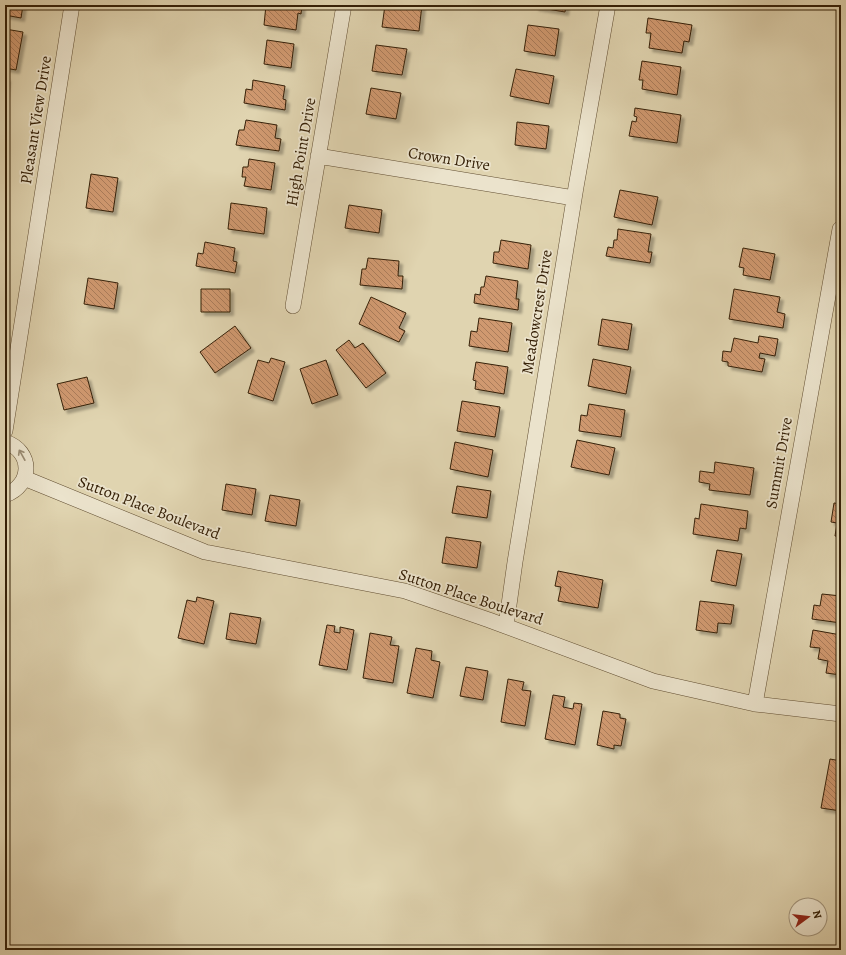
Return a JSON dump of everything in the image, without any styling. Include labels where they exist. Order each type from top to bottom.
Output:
[{"type":"street","name":"Pleasant View Drive","points":[[5,431],[72,5]]},
{"type":"street","name":"High Point Drive","points":[[293,306],[344,5]]},
{"type":"street","name":"Meadowcrest Drive","points":[[506,626],[574,198],[608,5]]},
{"type":"street","name":"Crown Drive","points":[[318,156],[574,198]]},
{"type":"street","name":"Summit Drive","points":[[755,704],[840,229]]},
{"type":"street","points":[[5,442],[18,448],[23,455],[26,470],[24,478],[19,486],[12,492],[5,495]]},
{"type":"street","name":"Sutton Place Boulevard","points":[[24,478],[205,552],[405,591],[506,626],[653,681],[755,704],[841,714]]},
{"type":"building","points":[[5,5],[23,5],[21,18],[5,15]]},
{"type":"building","points":[[266,5],[302,5],[301,14],[298,13],[296,30],[264,25]]},
{"type":"building","points":[[385,5],[422,5],[419,31],[382,27]]},
{"type":"building","points":[[536,5],[566,5],[565,12],[535,7]]},
{"type":"building","points":[[648,18],[692,25],[689,42],[684,41],[682,53],[649,48],[651,33],[646,33]]},
{"type":"building","points":[[528,25],[559,29],[555,56],[524,51]]},
{"type":"building","points":[[5,29],[23,32],[16,70],[5,68]]},
{"type":"building","points":[[267,40],[294,44],[291,68],[264,64]]},
{"type":"building","points":[[376,45],[407,49],[402,75],[372,71]]},
{"type":"building","points":[[642,61],[681,67],[677,95],[642,89],[643,80],[639,80]]},
{"type":"building","points":[[516,69],[554,76],[549,104],[510,96]]},
{"type":"building","points":[[5,78],[7,78],[5,94]]},
{"type":"building","points":[[253,80],[285,86],[283,99],[286,100],[285,110],[244,103],[246,89],[252,90]]},
{"type":"building","points":[[371,88],[401,93],[396,119],[366,114]]},
{"type":"building","points":[[635,108],[681,115],[677,143],[629,136],[632,121],[636,122],[637,117],[634,116]]},
{"type":"building","points":[[246,120],[277,125],[275,138],[281,139],[279,151],[236,145],[239,130],[244,130]]},
{"type":"building","points":[[517,122],[549,126],[546,149],[515,145]]},
{"type":"building","points":[[249,159],[275,163],[271,190],[244,186],[246,177],[242,177],[243,167],[248,167]]},
{"type":"building","points":[[91,174],[118,178],[113,212],[86,208]]},
{"type":"building","points":[[620,190],[658,197],[652,225],[614,217]]},
{"type":"building","points":[[231,203],[267,208],[264,234],[228,229]]},
{"type":"building","points":[[349,205],[382,210],[379,233],[345,228]]},
{"type":"building","points":[[618,229],[651,234],[648,252],[652,252],[650,263],[606,256],[608,247],[613,248],[614,240],[617,240]]},
{"type":"building","points":[[501,240],[531,245],[528,269],[493,263],[494,252],[499,252]]},
{"type":"building","points":[[205,242],[235,248],[233,261],[237,262],[235,273],[196,266],[198,253],[203,254]]},
{"type":"building","points":[[743,248],[775,254],[770,280],[743,275],[744,268],[739,267]]},
{"type":"building","points":[[368,258],[399,261],[398,276],[403,276],[402,289],[360,285],[362,269],[366,269]]},
{"type":"building","points":[[486,276],[518,281],[516,299],[519,299],[518,310],[474,303],[475,294],[480,295],[481,287],[484,287]]},
{"type":"building","points":[[88,278],[118,283],[114,309],[84,304]]},
{"type":"building","points":[[201,289],[230,289],[230,312],[201,312]]},
{"type":"building","points":[[734,289],[780,297],[777,312],[785,314],[783,328],[729,319]]},
{"type":"building","points":[[371,297],[406,313],[399,328],[405,331],[399,342],[359,324]]},
{"type":"building","points":[[479,318],[512,323],[508,352],[469,346],[471,331],[477,332]]},
{"type":"building","points":[[602,319],[632,324],[628,350],[598,345]]},
{"type":"building","points":[[235,326],[251,348],[215,373],[200,352]]},
{"type":"building","points":[[759,336],[778,339],[775,356],[760,353],[759,358],[765,359],[762,372],[728,366],[728,362],[722,361],[723,351],[731,352],[734,338],[758,343]]},
{"type":"building","points":[[349,340],[355,348],[363,343],[386,373],[366,388],[336,350]]},
{"type":"building","points":[[271,358],[285,362],[273,401],[248,393],[258,360],[269,363]]},
{"type":"building","points":[[593,359],[631,367],[626,394],[588,386]]},
{"type":"building","points":[[326,360],[338,395],[312,404],[300,369]]},
{"type":"building","points":[[476,362],[508,367],[504,394],[475,389],[476,381],[473,380]]},
{"type":"building","points":[[87,377],[94,403],[64,410],[57,384]]},
{"type":"building","points":[[462,401],[500,407],[495,437],[457,431]]},
{"type":"building","points":[[589,404],[625,410],[621,437],[579,431],[581,415],[587,416]]},
{"type":"building","points":[[577,440],[615,448],[609,475],[571,467]]},
{"type":"building","points":[[455,442],[493,450],[488,477],[450,469]]},
{"type":"building","points":[[715,462],[754,468],[750,495],[709,490],[710,484],[699,482],[700,471],[714,473]]},
{"type":"building","points":[[226,484],[256,489],[252,515],[222,510]]},
{"type":"building","points":[[457,486],[491,491],[487,518],[452,513]]},
{"type":"building","points":[[270,495],[300,500],[296,526],[265,521]]},
{"type":"building","points":[[834,503],[841,504],[841,537],[835,536],[837,523],[831,522]]},
{"type":"building","points":[[701,504],[748,511],[746,529],[740,528],[738,541],[693,534],[695,518],[699,519]]},
{"type":"building","points":[[446,537],[481,542],[477,568],[442,563]]},
{"type":"building","points":[[717,550],[742,554],[736,586],[711,581]]},
{"type":"building","points":[[558,571],[603,580],[598,608],[558,601],[561,587],[555,586]]},
{"type":"building","points":[[822,594],[841,596],[841,623],[812,619],[814,605],[820,606]]},
{"type":"building","points":[[197,597],[214,601],[204,644],[178,638],[187,600],[196,602]]},
{"type":"building","points":[[700,601],[734,605],[731,624],[718,623],[717,633],[696,630]]},
{"type":"building","points":[[230,613],[261,618],[256,644],[226,639]]},
{"type":"building","points":[[327,625],[335,626],[334,632],[340,633],[340,627],[354,630],[347,670],[319,665]]},
{"type":"building","points":[[813,630],[841,635],[841,675],[826,673],[828,661],[818,659],[820,648],[810,647]]},
{"type":"building","points":[[370,633],[392,637],[390,645],[399,646],[393,683],[363,678]]},
{"type":"building","points":[[416,648],[432,651],[431,660],[440,662],[433,698],[407,693]]},
{"type":"building","points":[[466,667],[488,671],[483,700],[460,696]]},
{"type":"building","points":[[508,679],[524,682],[522,690],[531,691],[525,726],[501,722]]},
{"type":"building","points":[[553,695],[565,697],[563,707],[573,709],[574,703],[582,704],[575,745],[545,739]]},
{"type":"building","points":[[603,711],[620,714],[620,718],[626,719],[621,746],[614,745],[614,749],[597,745]]},
{"type":"building","points":[[830,759],[841,761],[841,811],[821,808]]}]
